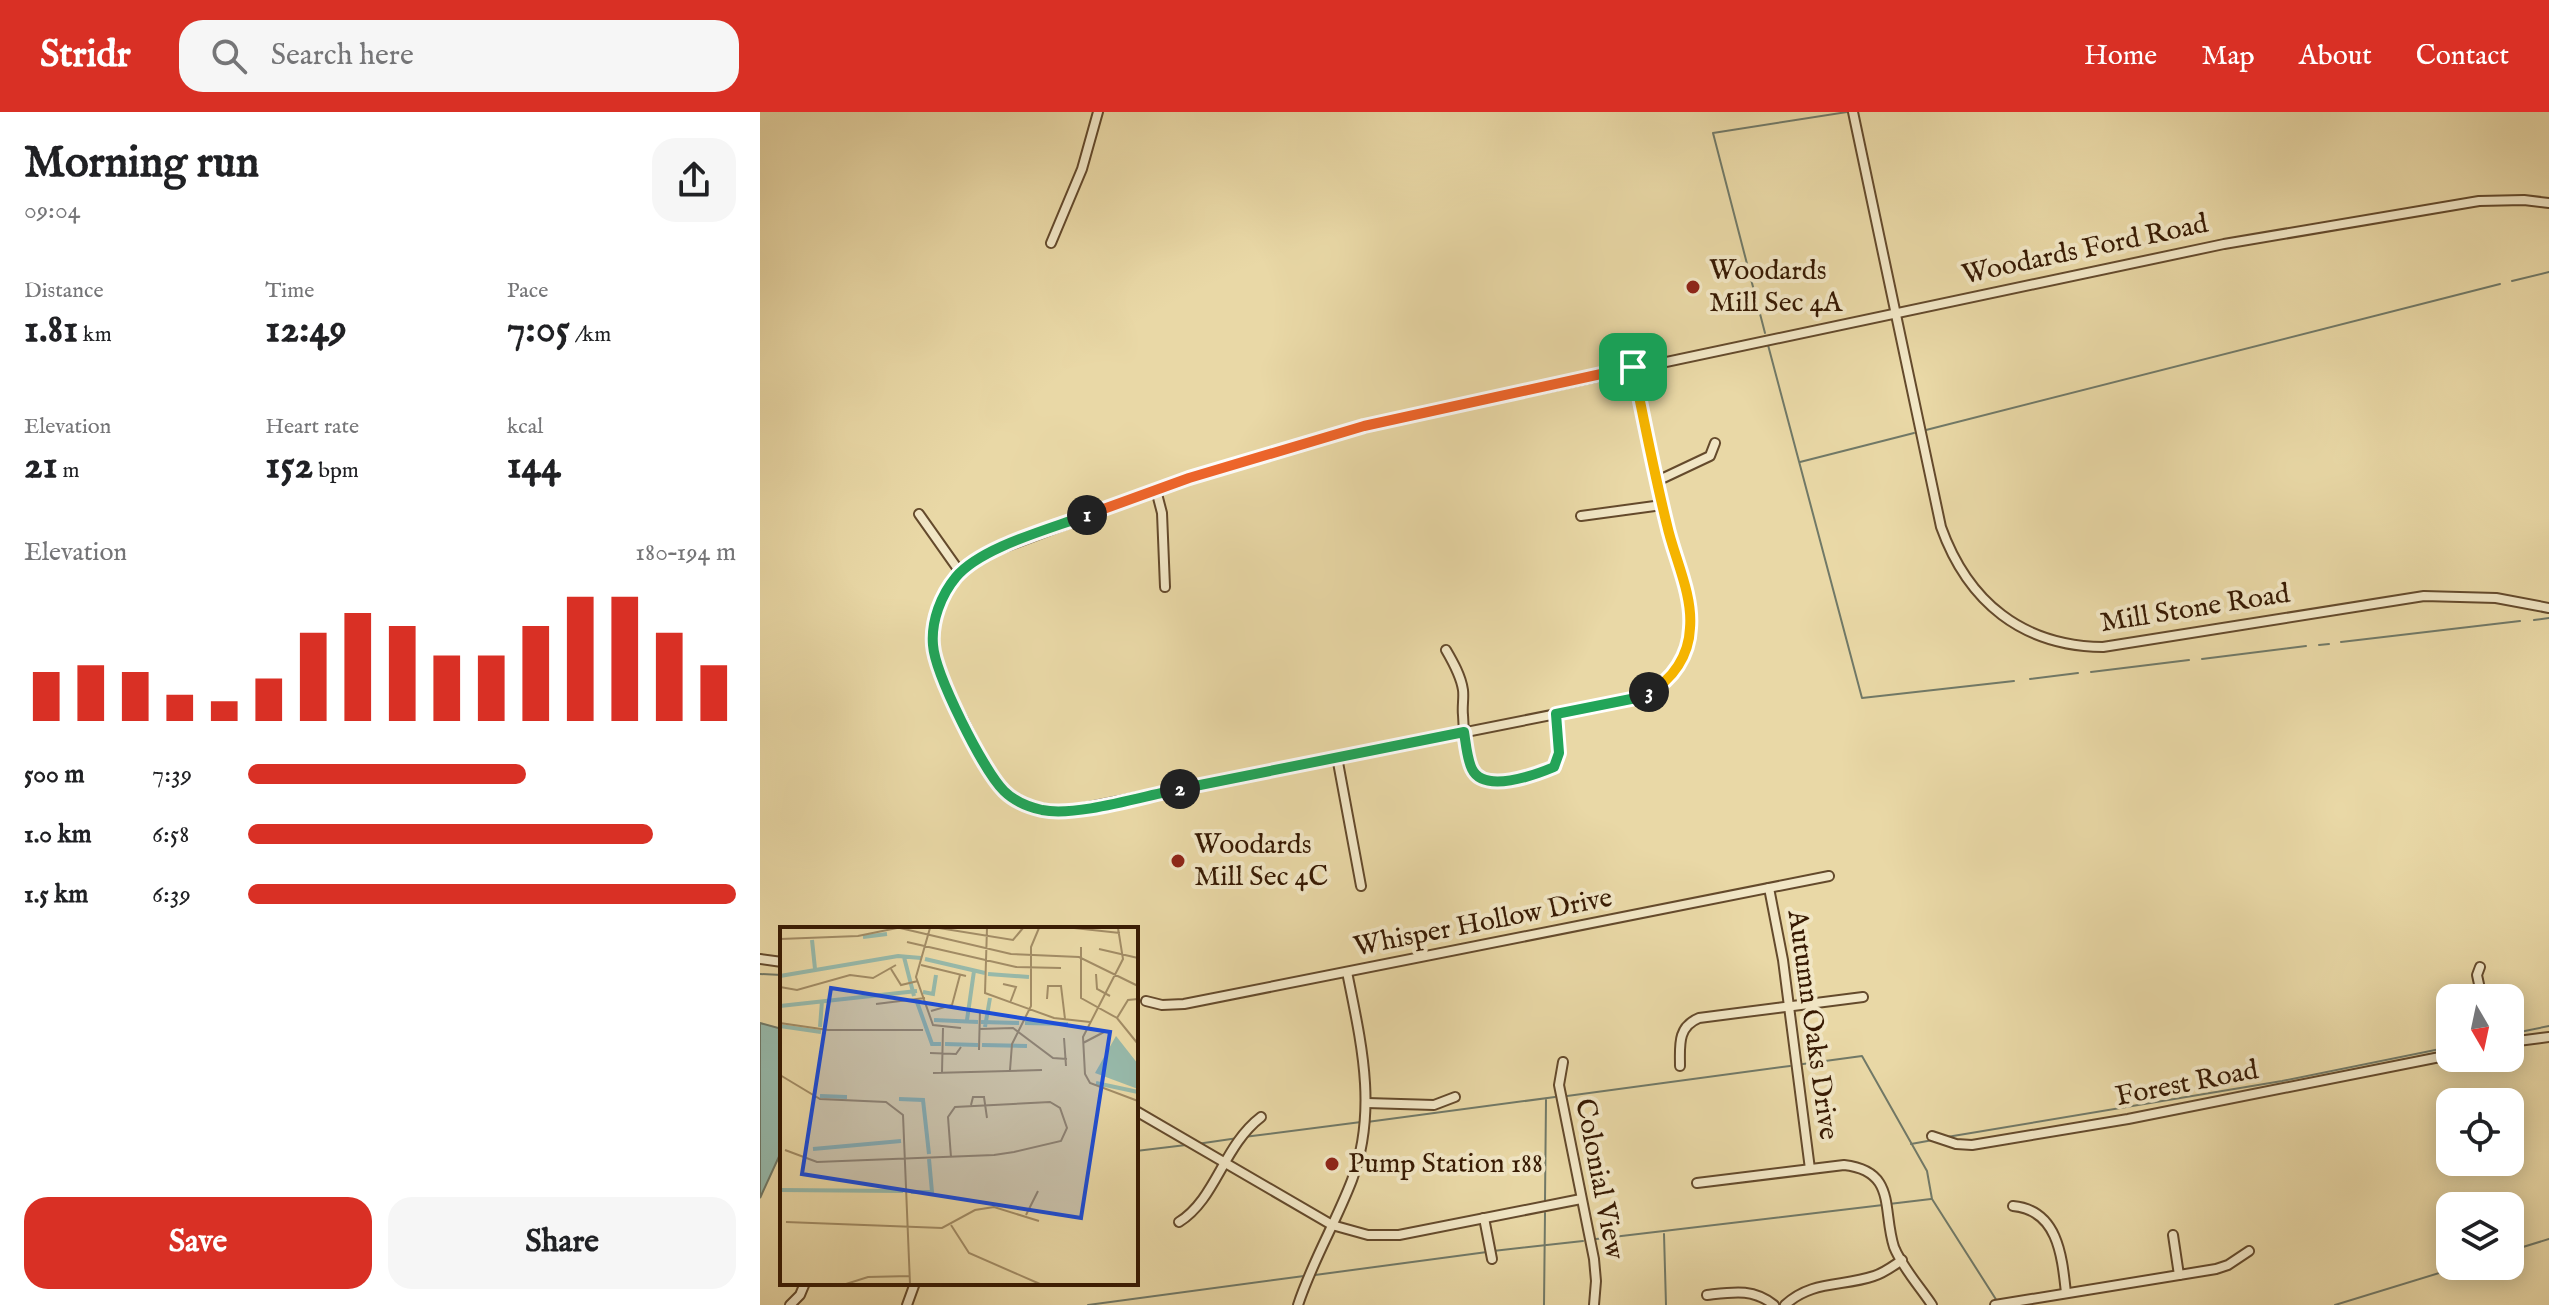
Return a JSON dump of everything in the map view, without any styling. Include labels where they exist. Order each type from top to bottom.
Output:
[{"type":"street","points":[[1051,243],[1082,169],[1098,112]]},
{"type":"street","name":"Mill Stone Road","points":[[1853,112],[1941,527],[1949,550],[1977,593],[1997,612],[2033,633],[2070,645],[2103,647],[2402,599],[2446,595],[2510,599],[2549,608]]},
{"type":"street","name":"Woodards Ford Road","points":[[1633,367],[1662,505],[1690,615],[1688,644],[1682,659],[1658,687],[1640,696],[1556,714],[1064,812],[1041,810],[1021,803],[1007,795],[989,772],[936,665],[933,641],[938,610],[945,594],[960,572],[986,554],[1156,490],[1245,460],[1364,426],[1633,367],[2224,244],[2461,204],[2504,200],[2549,203]]},
{"type":"street","points":[[1657,481],[1710,456],[1715,443]]},
{"type":"street","points":[[1156,490],[1162,513],[1165,587]]},
{"type":"street","points":[[1581,516],[1662,505]]},
{"type":"street","points":[[919,514],[960,572]]},
{"type":"street","points":[[1446,650],[1463,690],[1464,732],[1473,771],[1481,779],[1495,782],[1535,775],[1554,767],[1559,753],[1556,714]]},
{"type":"street","points":[[1337,757],[1361,886]]},
{"type":"street","name":"Whisper Hollow Drive","points":[[1146,1001],[1162,1005],[1184,1004],[1829,876]]},
{"type":"street","name":"Autumn Oaks Drive","points":[[1769,888],[1783,960],[1810,1169]]},
{"type":"street","points":[[760,959],[780,962]]},
{"type":"street","points":[[2479,984],[2477,975],[2480,967]]},
{"type":"street","points":[[1298,1305],[1358,1164],[1364,1136],[1366,1070],[1347,972]]},
{"type":"street","points":[[1680,1066],[1680,1037],[1693,1020],[1863,997]]},
{"type":"street","points":[[2524,1040],[2549,1037]]},
{"type":"street","name":"Forest Road","points":[[1932,1136],[1956,1144],[1972,1145],[2128,1119],[2436,1058]]},
{"type":"street","name":"Colonial View","points":[[1563,1062],[1560,1090],[1595,1270],[1594,1305]]},
{"type":"street","points":[[1367,1103],[1434,1105],[1455,1097]]},
{"type":"street","points":[[1138,1112],[1332,1225],[1368,1235],[1391,1236],[1581,1199]]},
{"type":"street","points":[[1179,1222],[1195,1210],[1245,1129],[1261,1117]]},
{"type":"street","points":[[1697,1183],[1855,1166],[1876,1179],[1886,1195],[1893,1244],[1932,1305]]},
{"type":"street","points":[[2013,1206],[2038,1213],[2048,1224],[2060,1250],[2066,1293]]},
{"type":"street","points":[[1484,1218],[1492,1259]]},
{"type":"street","points":[[2173,1235],[2179,1275]]},
{"type":"street","points":[[1995,1305],[2228,1265],[2249,1251]]},
{"type":"street","points":[[1785,1305],[1807,1289],[1826,1283],[1872,1277],[1902,1260]]},
{"type":"street","points":[[790,1305],[804,1285]]},
{"type":"street","points":[[907,1305],[914,1285]]},
{"type":"street","points":[[1707,1295],[1745,1291],[1764,1297],[1774,1305]]},
{"type":"shaded area","points":[[760,1023],[780,1028],[780,1154],[760,1198]]},
{"type":"waterway","points":[[1765,333],[1713,133],[1847,112]]},
{"type":"waterway","points":[[2512,281],[2549,272]]},
{"type":"waterway","points":[[1926,430],[2500,284]]},
{"type":"waterway","points":[[1768,345],[1862,698],[2014,681]]},
{"type":"waterway","points":[[1800,462],[1914,433]]},
{"type":"waterway","points":[[2534,620],[2549,618]]},
{"type":"waterway","points":[[2341,642],[2520,621]]},
{"type":"waterway","points":[[2319,645],[2329,644]]},
{"type":"waterway","points":[[2202,659],[2306,646]]},
{"type":"waterway","points":[[2091,672],[2189,660]]},
{"type":"waterway","points":[[2030,679],[2078,673]]},
{"type":"waterway","points":[[760,974],[780,975]]},
{"type":"waterway","points":[[2524,1031],[2549,1026]]},
{"type":"waterway","points":[[1947,1137],[2282,1081],[2436,1050]]},
{"type":"waterway","points":[[1803,1064],[1862,1056],[1927,1171],[1932,1199],[1997,1301]]},
{"type":"waterway","points":[[1567,1096],[1790,1066]]},
{"type":"waterway","points":[[1367,1122],[1555,1097]]},
{"type":"waterway","points":[[1545,1200],[1546,1100]]},
{"type":"waterway","points":[[1244,1137],[1361,1122]]},
{"type":"waterway","points":[[1197,1144],[1238,1138]]},
{"type":"waterway","points":[[1911,1144],[1933,1140]]},
{"type":"waterway","points":[[1138,1151],[1186,1145]]},
{"type":"waterway","points":[[1889,1204],[1931,1199]]},
{"type":"waterway","points":[[1596,1239],[1883,1205]]},
{"type":"waterway","points":[[1544,1305],[1545,1213]]},
{"type":"waterway","points":[[1664,1234],[1666,1305]]},
{"type":"waterway","points":[[2524,1247],[2549,1239]]},
{"type":"waterway","points":[[1493,1251],[1583,1241]]},
{"type":"waterway","points":[[1315,1275],[1487,1252]]},
{"type":"waterway","points":[[2335,1305],[2436,1274]]},
{"type":"waterway","points":[[1088,1305],[1304,1276]]},
{"type":"place","name":"Woodards Mill Sec 4A","points":[[1693,287]]},
{"type":"place","name":"Woodards Mill Sec 4C","points":[[1178,861]]},
{"type":"place","name":"Pump Station 188","points":[[1332,1164]]},
{"type":"route","points":[[1633,367],[1666,522],[1687,599],[1690,615],[1688,644],[1673,672],[1653,691],[1636,698],[1556,714],[1559,753],[1554,767],[1512,780],[1495,782],[1481,779],[1473,771],[1464,732],[1064,812],[1041,810],[1021,803],[1007,795],[989,772],[939,673],[933,641],[938,610],[945,594],[964,569],[986,554],[1189,478],[1321,438],[1490,397],[1633,367]]}]
